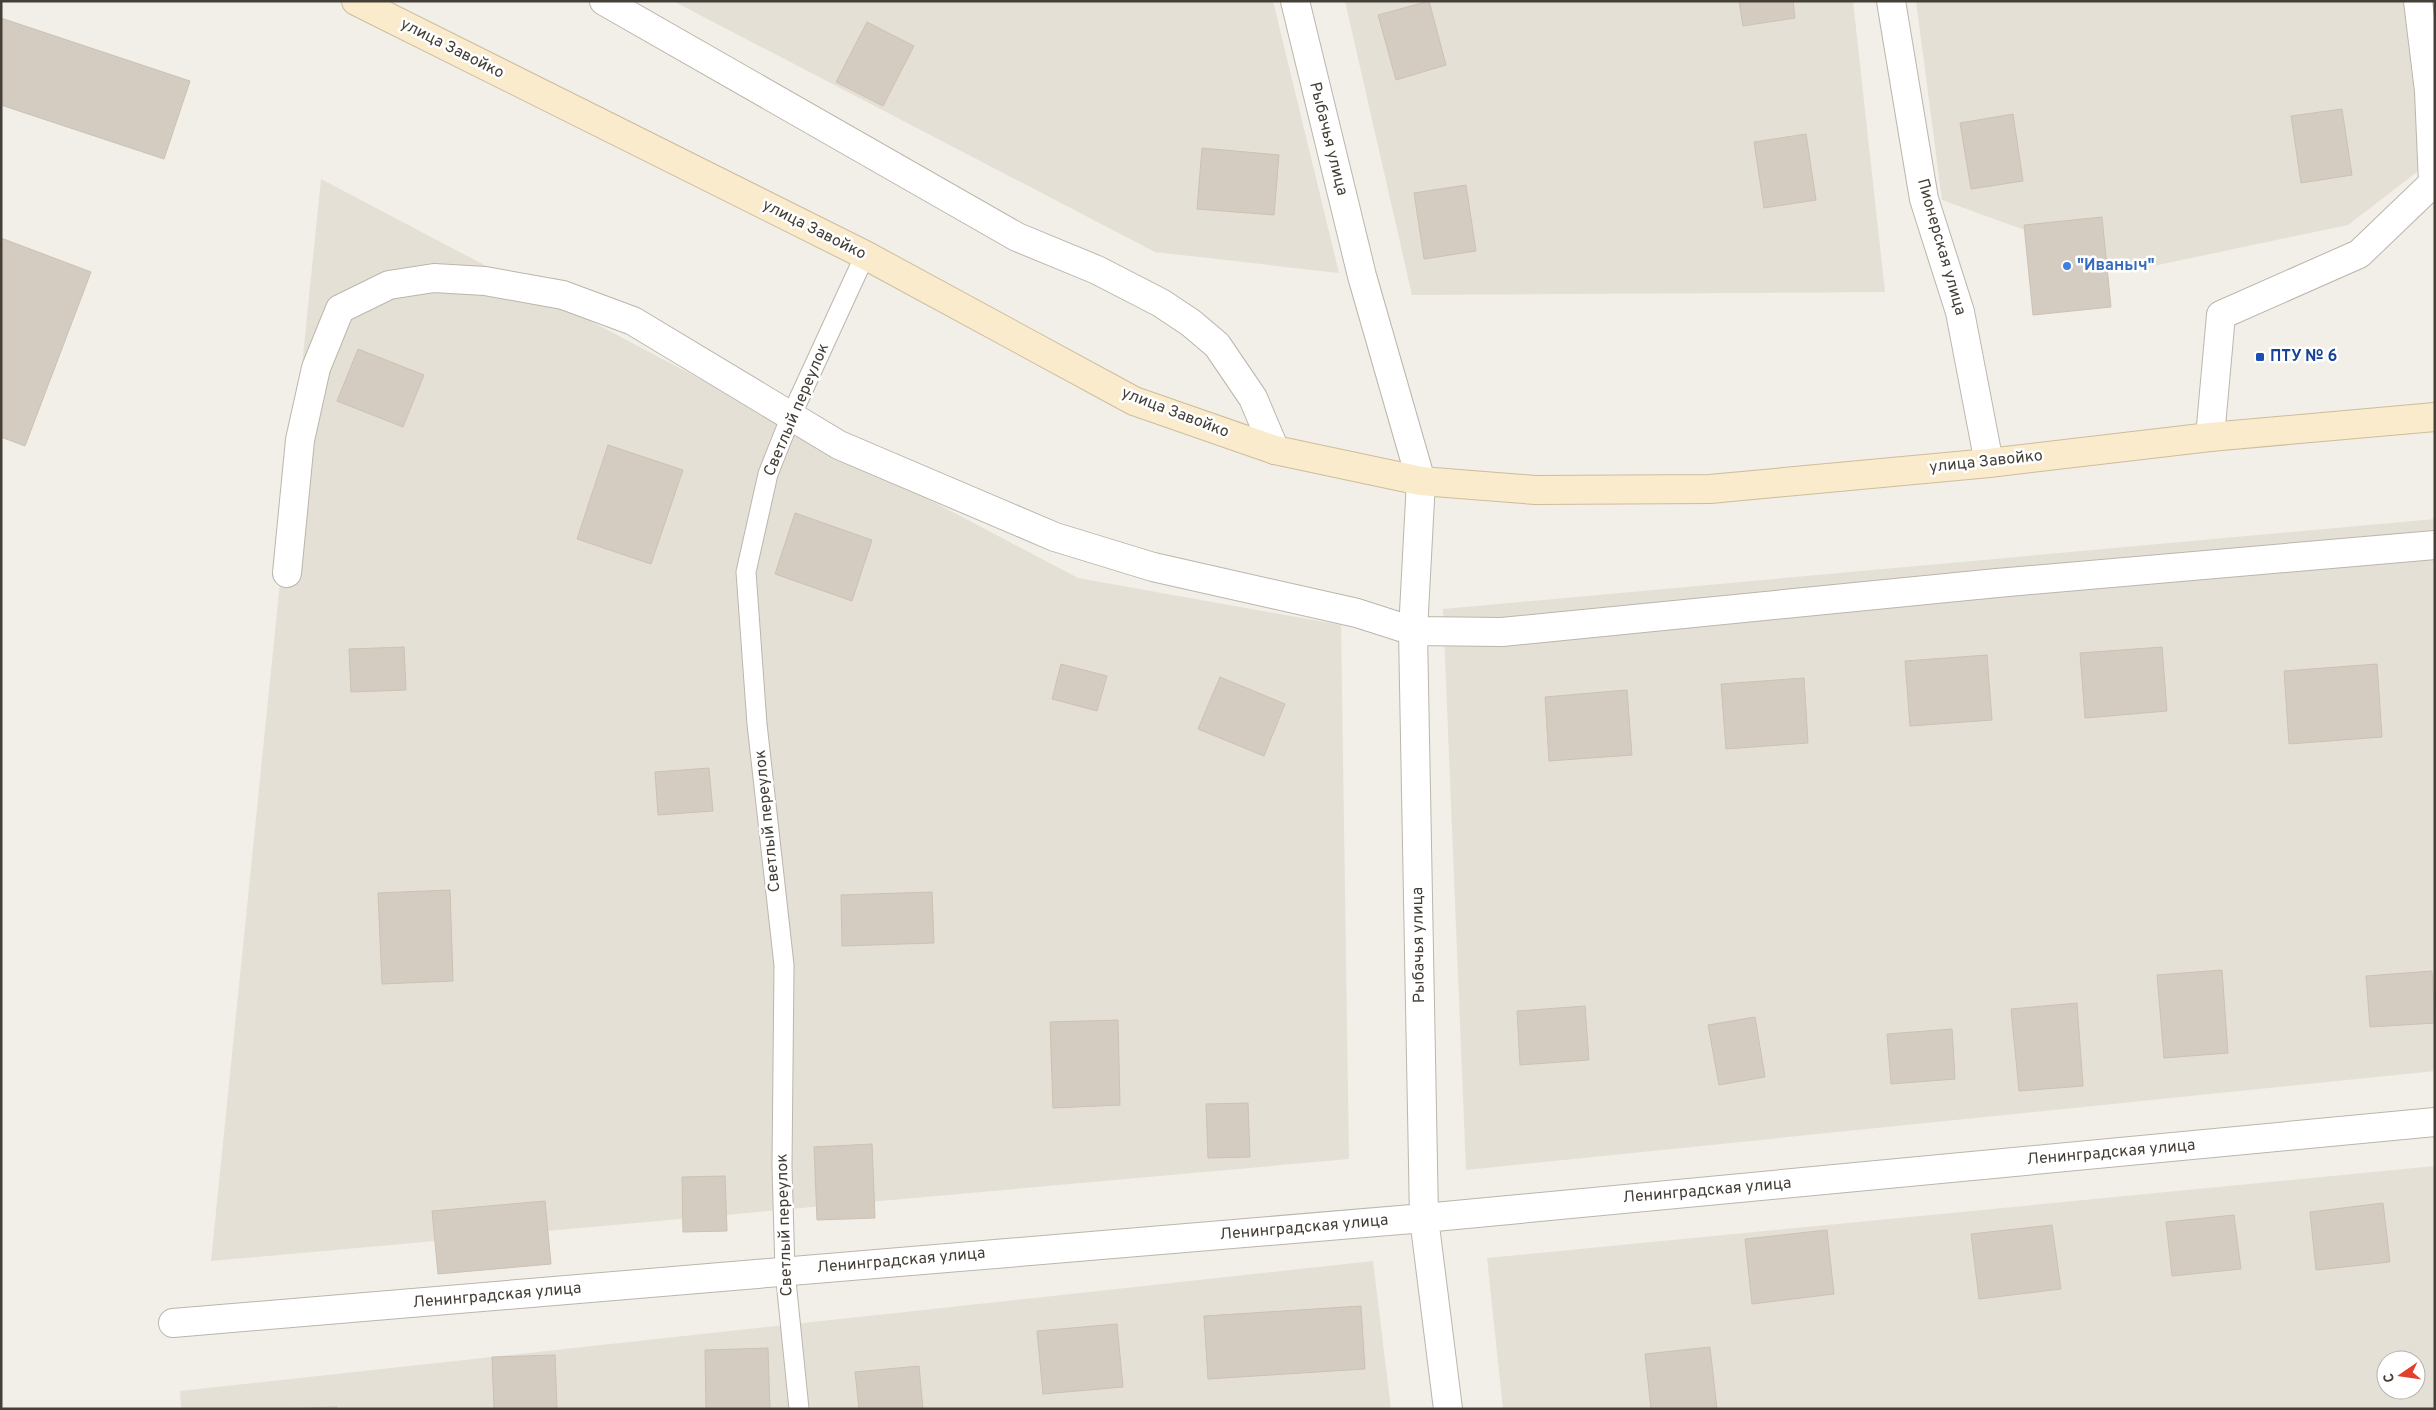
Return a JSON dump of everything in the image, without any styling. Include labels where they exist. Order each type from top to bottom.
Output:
[{"type":"main road","name":"улица Завойко","points":[[356,1],[865,255],[1134,401],[1275,450],[1421,481],[1535,490],[1710,489],[1989,463],[2210,438],[2435,417]]},
{"type":"street","points":[[604,1],[1017,237],[1097,270],[1161,303],[1191,323],[1217,345],[1253,398],[1275,450]]},
{"type":"street","name":"Рыбачья улица","points":[[1295,1],[1362,276],[1421,481],[1413,631],[1424,1218],[1448,1409]]},
{"type":"street","name":"Пионерская улица","points":[[1892,1],[1924,199],[1960,312],[1989,463]]},
{"type":"street","points":[[2210,438],[2221,315],[2360,254],[2433,183],[2429,91],[2418,1]]},
{"type":"street","points":[[287,573],[300,440],[316,368],[340,309],[389,284],[434,278],[485,281],[563,296],[633,321],[839,445],[1055,537],[1153,566],[1357,613],[1413,631],[1502,632],[1997,583],[2435,545]]},
{"type":"street","name":"Ленинградская улица","points":[[172,1323],[1424,1218],[2435,1122]]},
{"type":"lane","name":"Светлый переулок","points":[[799,1409],[785,1271],[782,1167],[784,965],[757,724],[746,572],[768,474],[791,416],[865,255]]},
{"type":"shaded area","points":[[673,1],[1273,1],[1339,273],[1155,252]]},
{"type":"shaded area","points":[[1345,1],[1853,1],[1885,292],[1412,295]]},
{"type":"shaded area","points":[[1916,1],[2409,1],[2434,159],[2348,225],[2134,270],[1942,200]]},
{"type":"shaded area","points":[[321,179],[1078,578],[1341,625],[1349,1159],[211,1261]]},
{"type":"shaded area","points":[[2435,519],[2435,1071],[1466,1170],[1443,609]]},
{"type":"shaded area","points":[[2435,1166],[2435,1409],[1503,1409],[1487,1258]]},
{"type":"shaded area","points":[[1373,1261],[1391,1409],[181,1409],[180,1391]]},
{"type":"building","points":[[1429,1],[1446,65],[1396,80],[1378,15]]},
{"type":"building","points":[[1739,1],[1793,1],[1795,18],[1743,26]]},
{"type":"building","points":[[1,18],[190,81],[164,159],[1,105]]},
{"type":"building","points":[[867,22],[914,46],[883,106],[836,82]]},
{"type":"building","points":[[2342,109],[2352,175],[2301,183],[2291,116]]},
{"type":"building","points":[[2013,114],[2023,181],[1971,189],[1960,123]]},
{"type":"building","points":[[1806,134],[1816,200],[1764,208],[1754,142]]},
{"type":"building","points":[[1202,148],[1279,155],[1274,215],[1197,209]]},
{"type":"building","points":[[1466,185],[1476,251],[1424,259],[1414,193]]},
{"type":"building","name":"\"Иваныч\"","points":[[2102,217],[2111,307],[2033,315],[2024,225]]},
{"type":"building","points":[[1,238],[91,272],[25,446],[1,437]]},
{"type":"building","points":[[358,349],[424,375],[403,427],[337,401]]},
{"type":"building","points":[[608,445],[683,470],[651,564],[577,539]]},
{"type":"building","points":[[795,513],[872,540],[852,601],[775,574]]},
{"type":"building","points":[[404,647],[406,690],[351,692],[349,649]]},
{"type":"building","points":[[2162,647],[2167,711],[2085,718],[2080,653]]},
{"type":"building","points":[[1987,655],[1992,720],[1910,726],[1905,661]]},
{"type":"building","points":[[1061,664],[1107,676],[1097,711],[1052,699]]},
{"type":"building","points":[[2377,664],[2382,737],[2289,744],[2284,671]]},
{"type":"building","points":[[1220,677],[1285,704],[1264,756],[1198,729]]},
{"type":"building","points":[[1804,678],[1808,743],[1726,749],[1721,684]]},
{"type":"building","points":[[1627,690],[1632,755],[1549,761],[1545,697]]},
{"type":"building","points":[[709,768],[713,811],[658,815],[655,772]]},
{"type":"building","points":[[450,890],[453,981],[382,984],[378,893]]},
{"type":"building","points":[[932,892],[934,943],[842,946],[841,895]]},
{"type":"building","points":[[2222,970],[2228,1053],[2164,1058],[2157,975]]},
{"type":"building","points":[[2432,971],[2435,1023],[2370,1027],[2366,976]]},
{"type":"building","points":[[2077,1003],[2083,1086],[2019,1091],[2011,1009]]},
{"type":"building","points":[[1585,1006],[1589,1060],[1520,1065],[1517,1011]]},
{"type":"building","points":[[1755,1017],[1765,1077],[1719,1085],[1708,1025]]},
{"type":"building","points":[[1118,1020],[1120,1105],[1053,1108],[1050,1022]]},
{"type":"building","points":[[1952,1029],[1955,1079],[1891,1084],[1887,1034]]},
{"type":"building","points":[[1248,1103],[1250,1157],[1208,1158],[1206,1104]]},
{"type":"building","points":[[872,1144],[875,1218],[817,1220],[814,1147]]},
{"type":"building","points":[[725,1176],[727,1231],[683,1232],[682,1177]]},
{"type":"building","points":[[545,1201],[551,1264],[438,1274],[432,1211]]},
{"type":"building","points":[[2383,1203],[2390,1262],[2316,1270],[2310,1212]]},
{"type":"building","points":[[2234,1215],[2241,1269],[2172,1276],[2166,1222]]},
{"type":"building","points":[[2052,1225],[2061,1289],[1979,1299],[1971,1234]]},
{"type":"building","points":[[1827,1230],[1834,1294],[1752,1304],[1745,1239]]},
{"type":"building","points":[[1361,1306],[1365,1369],[1208,1379],[1204,1316]]},
{"type":"building","points":[[1117,1324],[1123,1387],[1043,1394],[1037,1331]]},
{"type":"building","points":[[1710,1347],[1717,1409],[1651,1409],[1645,1354]]},
{"type":"building","points":[[768,1348],[770,1409],[706,1409],[705,1350]]},
{"type":"building","points":[[555,1355],[557,1409],[494,1409],[492,1357]]},
{"type":"building","points":[[919,1366],[923,1409],[859,1409],[855,1372]]},
{"type":"building","points":[[337,1407],[337,1409],[277,1409]]},
{"type":"place","name":"\"Иваныч\"","points":[[2067,266]]},
{"type":"place","name":"ПТУ № 6","points":[[2260,357]]}]
